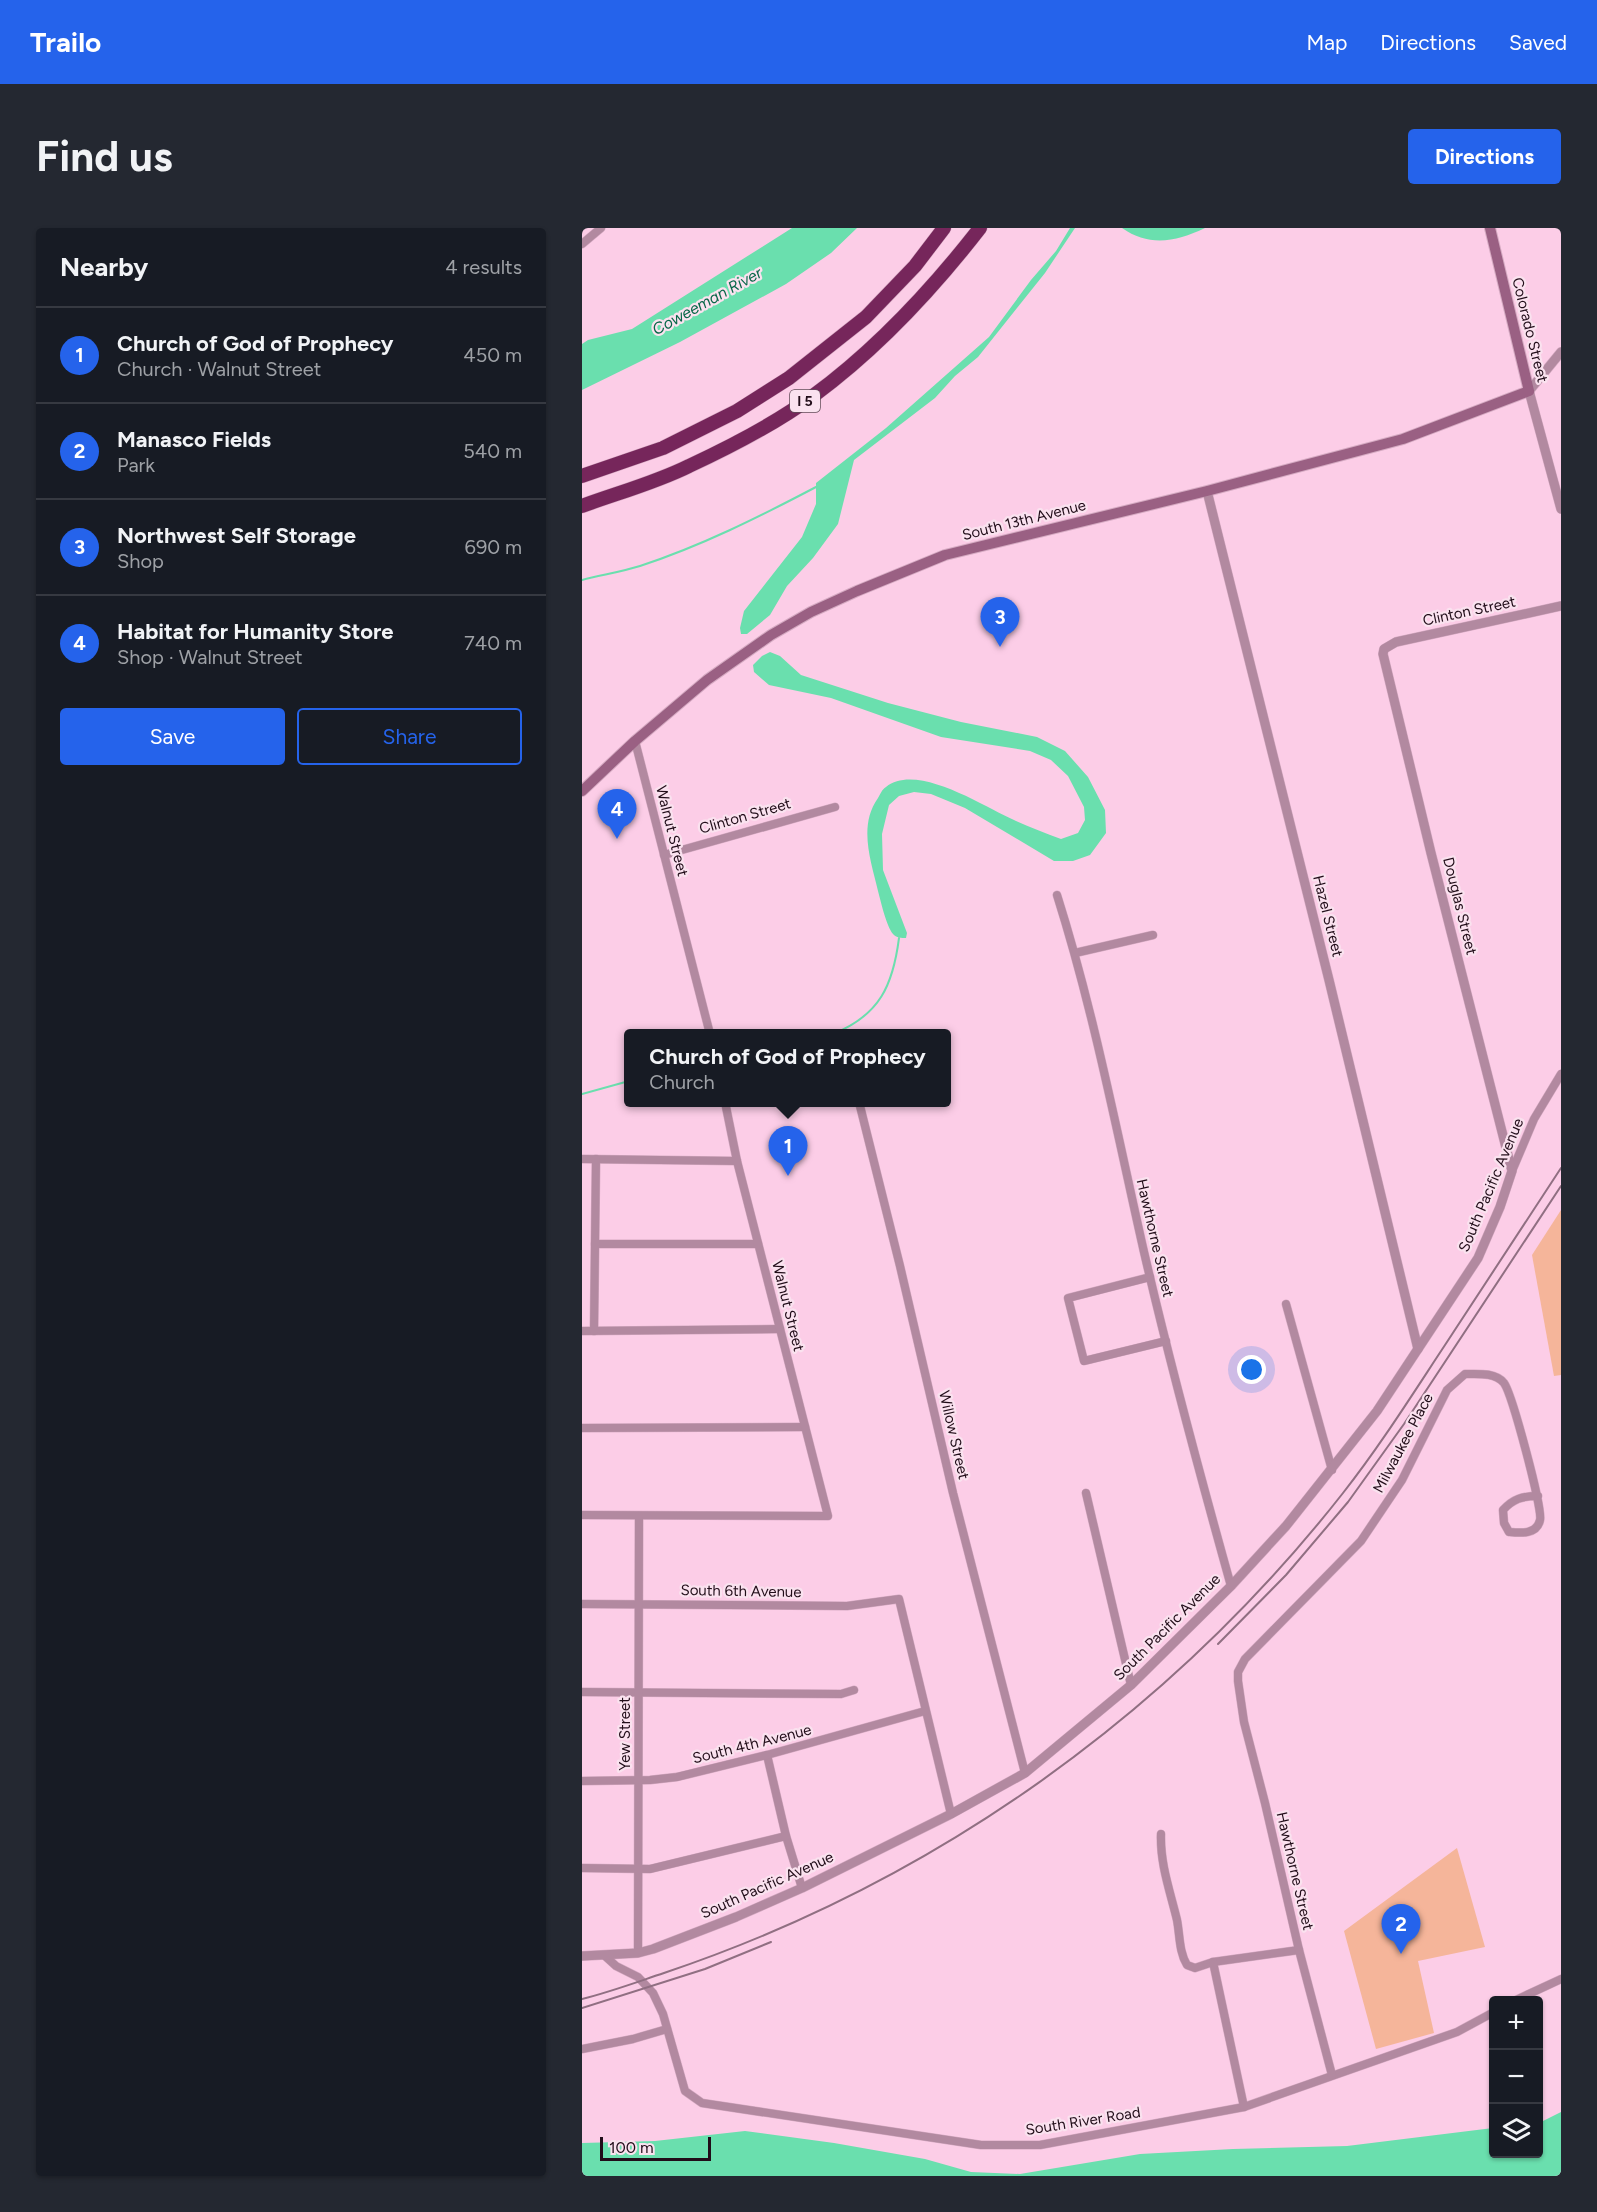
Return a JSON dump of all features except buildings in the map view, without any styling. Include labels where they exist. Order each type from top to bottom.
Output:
[{"type":"highway","name":"I 5","points":[[582,476],[663,447],[737,411],[789,378],[866,317],[915,266],[944,228]]},
{"type":"highway","name":"I 5","points":[[582,506],[687,467],[761,429],[813,396],[886,335],[940,278],[980,228]]},
{"type":"main road","name":"Colorado Street","points":[[1490,228],[1529,391]]},
{"type":"main road","name":"South 13th Avenue","points":[[582,791],[635,741],[707,680],[771,635],[811,612],[857,591],[945,555],[1207,491],[1403,439],[1529,391]]},
{"type":"street","points":[[582,244],[602,228]]},
{"type":"street","points":[[1529,391],[1561,352]]},
{"type":"street","name":"Colorado Street","points":[[1529,391],[1561,509]]},
{"type":"street","name":"Hazel Street","points":[[1207,491],[1418,1349]]},
{"type":"street","name":"Clinton Street","points":[[1384,649],[1396,642],[1561,606]]},
{"type":"street","name":"Douglas Street","points":[[1384,649],[1383,660],[1512,1171]]},
{"type":"street","name":"Walnut Street","points":[[635,741],[709,1029]]},
{"type":"street","name":"Clinton Street","points":[[664,855],[835,807]]},
{"type":"street","name":"Hawthorne Street","points":[[1057,895],[1075,953],[1150,1277],[1208,1507],[1231,1586]]},
{"type":"street","points":[[1075,953],[1153,935]]},
{"type":"street","name":"South Pacific Avenue","points":[[582,1956],[638,1953],[736,1917],[802,1888],[951,1814],[1025,1773],[1131,1685],[1231,1586],[1286,1526],[1377,1411],[1478,1258],[1534,1119],[1561,1074]]},
{"type":"street","name":"Walnut Street","points":[[639,1516],[828,1516],[737,1161],[726,1107]]},
{"type":"street","name":"Willow Street","points":[[860,1107],[953,1493],[1025,1773]]},
{"type":"street","points":[[582,1159],[737,1161]]},
{"type":"street","points":[[594,1331],[596,1159]]},
{"type":"street","points":[[595,1244],[758,1244]]},
{"type":"street","points":[[1150,1277],[1068,1298],[1084,1361],[1166,1341]]},
{"type":"street","points":[[1286,1304],[1332,1470]]},
{"type":"street","points":[[582,1331],[780,1329]]},
{"type":"street","name":"Milwaukee Place","points":[[1238,1672],[1245,1659],[1360,1541],[1402,1480],[1447,1390],[1465,1374],[1488,1374],[1503,1382],[1510,1397],[1538,1496]]},
{"type":"street","points":[[582,1428],[805,1427]]},
{"type":"street","points":[[1086,1493],[1131,1685]]},
{"type":"street","points":[[1524,1496],[1538,1496],[1540,1520],[1535,1529],[1524,1533],[1509,1532],[1504,1523],[1503,1510],[1510,1502],[1524,1496]]},
{"type":"street","points":[[582,1515],[639,1516]]},
{"type":"street","name":"Yew Street","points":[[638,1953],[639,1516]]},
{"type":"street","name":"South 6th Avenue","points":[[582,1604],[847,1606],[899,1599],[926,1711]]},
{"type":"street","name":"Hawthorne Street","points":[[1238,1672],[1238,1691],[1244,1722],[1332,2075]]},
{"type":"street","points":[[582,1692],[841,1694],[854,1690]]},
{"type":"street","points":[[926,1711],[951,1814]]},
{"type":"street","name":"South 4th Avenue","points":[[582,1781],[677,1777],[926,1711]]},
{"type":"street","points":[[767,1755],[786,1836],[802,1888]]},
{"type":"street","points":[[1161,1834],[1160,1850],[1164,1874],[1177,1923],[1182,1958],[1187,1965],[1191,1968],[1213,1962],[1299,1950]]},
{"type":"street","points":[[582,1868],[650,1869],[786,1836]]},
{"type":"street","name":"South River Road","points":[[605,1956],[616,1966],[646,1983],[658,2002],[685,2091],[702,2103],[981,2145],[1040,2145],[1244,2107],[1457,2032],[1489,2015]]},
{"type":"street","points":[[1213,1962],[1244,2107]]},
{"type":"street","points":[[1526,1996],[1561,1979]]},
{"type":"street","points":[[582,2049],[633,2039],[667,2029]]},
{"type":"shaded area","points":[[1561,1210],[1561,1375],[1554,1376],[1532,1255]]},
{"type":"shaded area","points":[[1457,1848],[1485,1947],[1418,1961],[1434,2033],[1376,2049],[1344,1931]]},
{"type":"water","name":"Coweeman River","points":[[792,228],[857,228],[831,253],[786,284],[680,342],[582,390],[582,344],[588,340],[632,329]]},
{"type":"water","points":[[1070,228],[1075,228],[1045,273],[978,357],[955,376],[935,398],[854,460],[838,524],[813,558],[787,586],[770,615],[747,634],[741,634],[744,611],[802,537],[816,504],[816,483],[886,428],[989,337],[1031,280],[1056,251]]},
{"type":"water","points":[[1122,228],[1205,228],[1184,237],[1152,240],[1132,234]]},
{"type":"water","points":[[770,652],[780,656],[801,675],[888,703],[961,722],[1037,737],[1065,751],[1088,777],[1105,810],[1106,833],[1090,855],[1073,861],[1054,861],[965,808],[931,794],[914,792],[899,796],[889,805],[882,834],[883,870],[907,933],[906,938],[896,936],[890,930],[884,913],[872,868],[867,832],[872,809],[885,788],[899,781],[915,780],[932,783],[1061,839],[1078,833],[1085,820],[1084,807],[1068,776],[1051,760],[1030,751],[941,737],[831,698],[769,685],[754,672],[753,665]]},
{"type":"water","points":[[1561,2112],[1561,2176],[582,2176],[582,2143],[655,2141],[745,2131],[834,2143],[925,2159],[971,2172],[1020,2174],[1140,2154],[1347,2146],[1489,2128],[1489,2158],[1543,2158],[1543,2121]]},
{"type":"waterway","points":[[582,580],[640,566],[685,549],[751,520],[816,487]]},
{"type":"waterway","points":[[843,1029],[862,1018],[881,996],[893,970],[899,938]]},
{"type":"waterway","points":[[582,1094],[624,1082]]},
{"type":"railway","points":[[582,1999],[664,1973],[763,1936],[859,1891],[950,1840],[1038,1783],[1122,1719],[1201,1649],[1275,1574],[1343,1493],[1396,1420],[1561,1168]]},
{"type":"railway","points":[[1218,1644],[1286,1575],[1348,1502],[1404,1424],[1561,1186]]},
{"type":"railway","points":[[582,2008],[705,1969],[771,1942]]},
{"type":"place","name":"Northwest Self Storage","points":[[1000,647]]},
{"type":"place","name":"Habitat for Humanity Store","points":[[617,839]]},
{"type":"place","name":"Church of God of Prophecy","points":[[788,1176]]},
{"type":"place","name":"Manasco Fields","points":[[1401,1954]]}]
